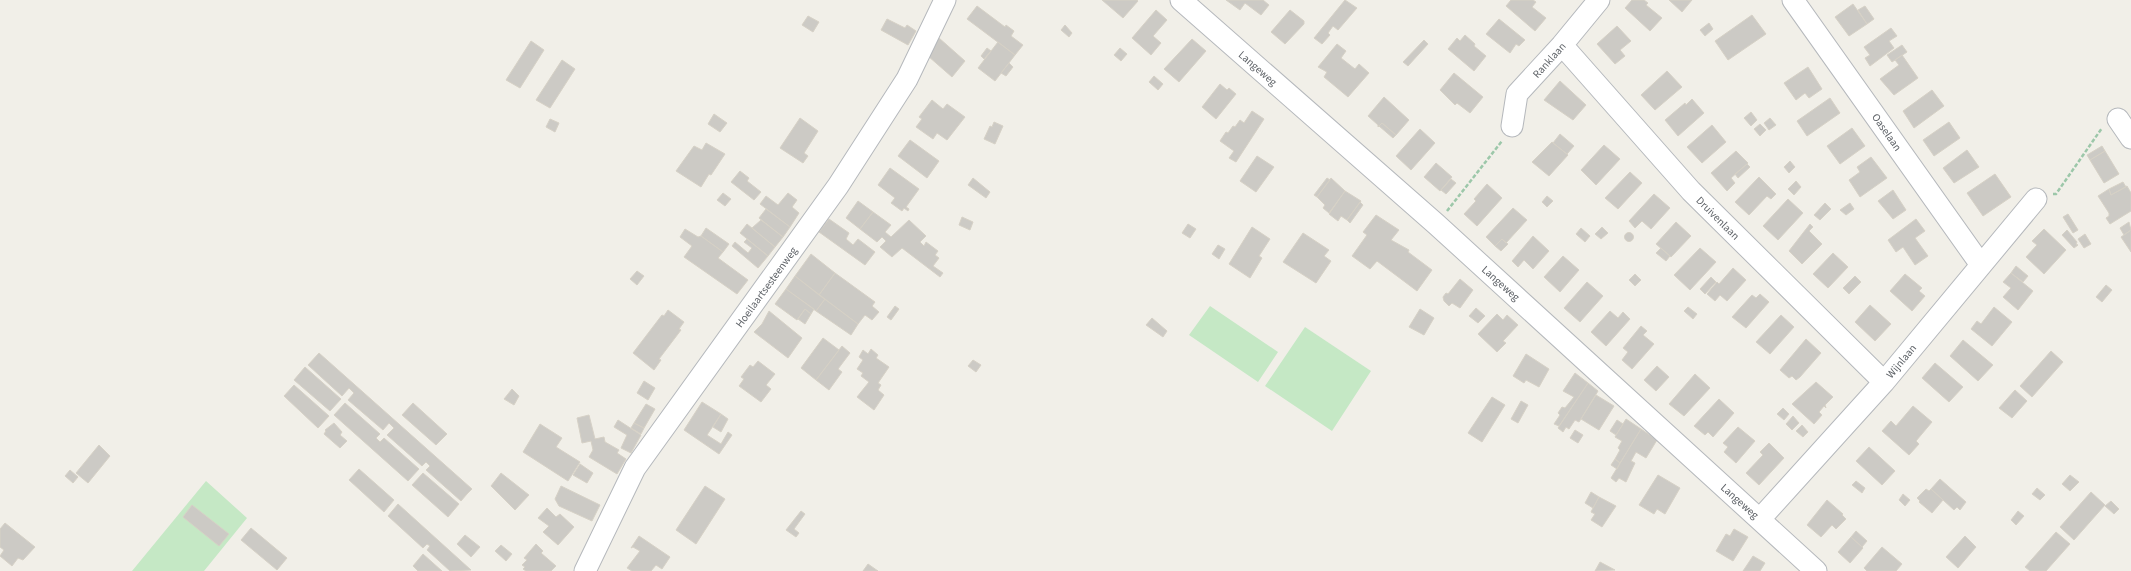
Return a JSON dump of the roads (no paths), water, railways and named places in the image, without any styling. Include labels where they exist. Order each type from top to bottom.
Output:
[{"type":"street","name":"Hoeilaartsesteenweg","points":[[584,571],[635,468],[838,186],[907,79],[945,0]]},
{"type":"street","name":"Langeweg","points":[[1181,0],[1436,224],[1816,571]]},
{"type":"street","name":"Ranklaan","points":[[1512,126],[1517,94],[1562,45],[1600,0]]},
{"type":"street","name":"Oaselaan","points":[[1793,0],[1981,265]]},
{"type":"street","name":"Druivenlaan","points":[[1562,45],[1691,190],[1884,382]]},
{"type":"street","points":[[2118,119],[2131,138]]},
{"type":"street","name":"Wijnlaan","points":[[1760,519],[1884,382],[2036,199]]}]
